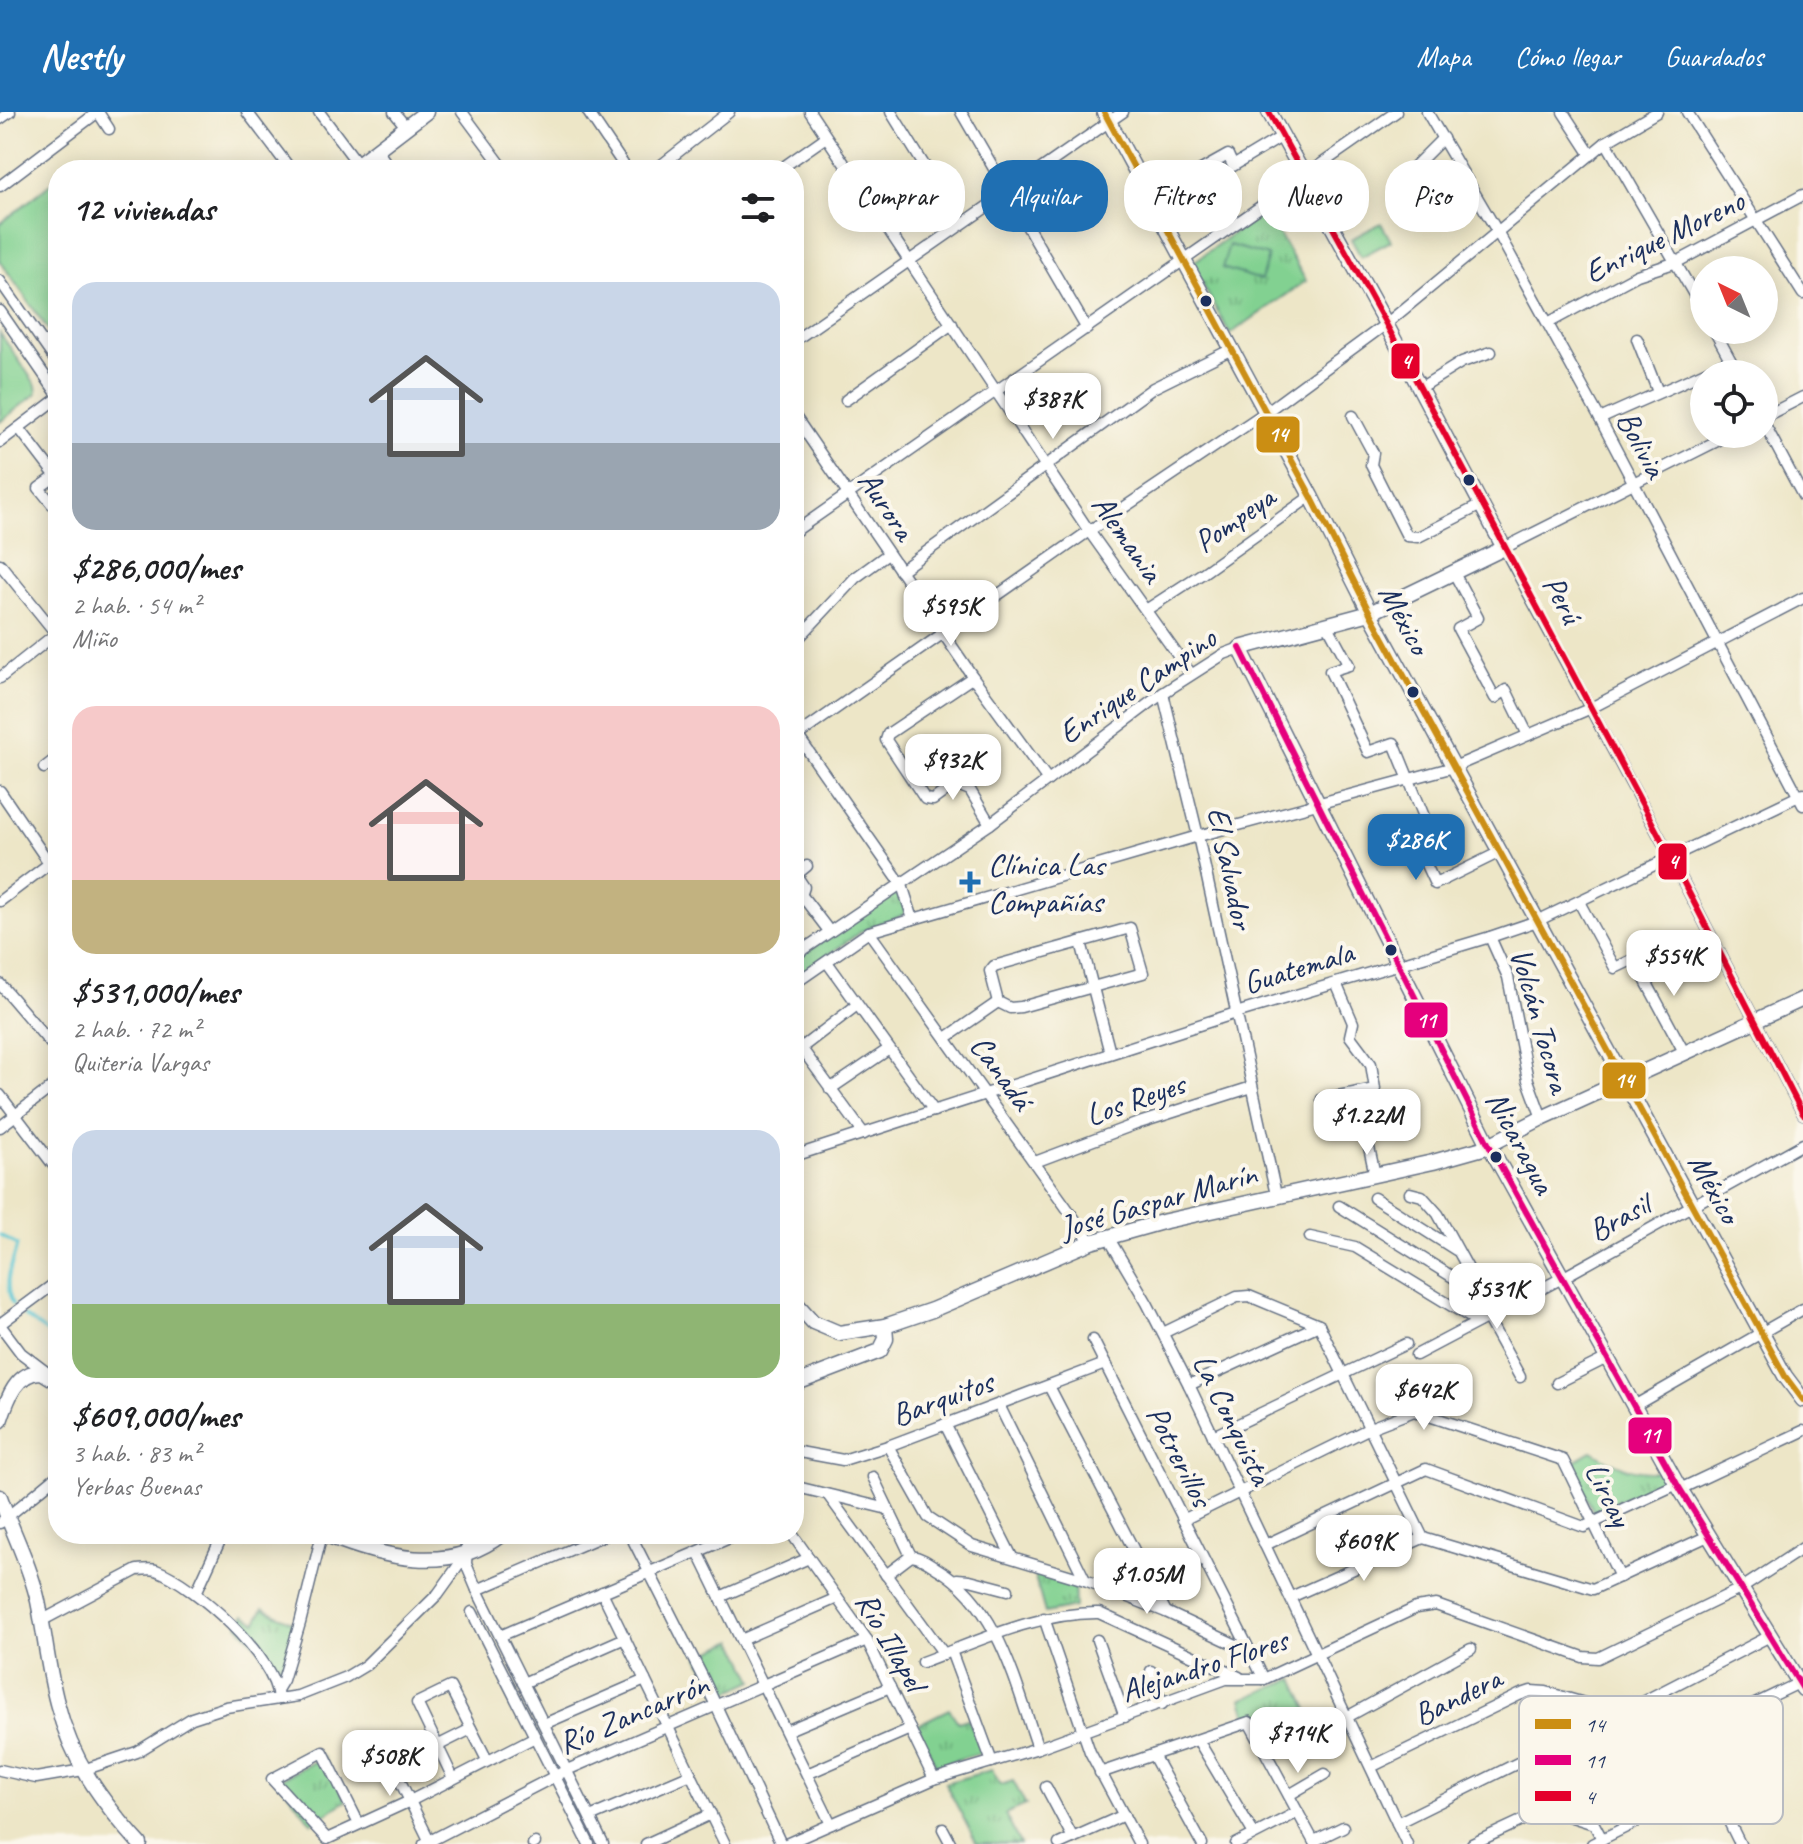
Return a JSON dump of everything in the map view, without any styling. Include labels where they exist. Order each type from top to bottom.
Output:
[{"type":"main road","points":[[363,160],[426,112]]},
{"type":"main road","name":"Perú","points":[[1269,112],[1294,160]]},
{"type":"main road","name":"México","points":[[1106,117],[1537,921],[1785,1376],[1803,1400]]},
{"type":"main road","name":"Perú","points":[[1335,232],[1504,548]]},
{"type":"main road","name":"Enrique Campino","points":[[1240,648],[1370,613],[1504,548]]},
{"type":"main road","name":"Nicaragua","points":[[1240,648],[1489,1145],[1678,1486],[1801,1686]]},
{"type":"main road","name":"José Gaspar Marín","points":[[804,1312],[813,1322],[839,1333],[885,1326],[932,1310],[1091,1242],[1489,1145],[1803,999]]},
{"type":"main road","points":[[804,1380],[880,1351],[886,1339],[885,1326]]},
{"type":"main road","points":[[0,1421],[9,1396],[21,1379],[34,1372],[48,1376]]},
{"type":"main road","points":[[0,1497],[4,1520],[29,1571],[57,1705],[68,1739],[105,1804],[140,1844]]},
{"type":"main road","points":[[349,1544],[398,1557],[429,1559],[466,1555],[485,1544]]},
{"type":"street","points":[[0,119],[10,112]]},
{"type":"street","points":[[0,186],[98,112],[109,129]]},
{"type":"street","points":[[247,112],[283,160]]},
{"type":"street","points":[[319,112],[350,160]]},
{"type":"street","points":[[394,112],[406,127]]},
{"type":"street","points":[[462,112],[498,160]]},
{"type":"street","points":[[588,112],[620,160]]},
{"type":"street","points":[[668,160],[729,112]]},
{"type":"street","name":"Alemania","points":[[810,112],[1089,531],[1191,674]]},
{"type":"street","points":[[891,112],[921,160]]},
{"type":"street","points":[[961,112],[989,160]]},
{"type":"street","points":[[1050,160],[1106,117],[1123,112]]},
{"type":"street","points":[[1330,160],[1396,112]]},
{"type":"street","name":"Bolivia","points":[[1427,112],[1548,323],[1801,799]]},
{"type":"street","points":[[1563,112],[1591,155]]},
{"type":"street","points":[[804,729],[1266,412],[1386,324],[1606,142],[1657,112]]},
{"type":"street","points":[[1687,112],[1803,294]]},
{"type":"street","points":[[793,160],[826,137]]},
{"type":"street","points":[[1242,161],[1281,137]]},
{"type":"street","points":[[1421,160],[1443,138]]},
{"type":"street","points":[[1606,142],[1690,286]]},
{"type":"street","points":[[377,150],[384,160]]},
{"type":"street","name":"Enrique Moreno","points":[[1548,323],[1637,275],[1677,262],[1803,195]]},
{"type":"street","points":[[804,525],[1258,210]]},
{"type":"street","points":[[804,334],[981,211]]},
{"type":"street","points":[[1031,232],[1087,329]]},
{"type":"street","points":[[0,281],[48,350]]},
{"type":"street","points":[[0,311],[48,381]]},
{"type":"street","points":[[846,400],[952,324]]},
{"type":"street","points":[[1637,339],[1658,392]]},
{"type":"street","points":[[1721,344],[1730,360]]},
{"type":"street","points":[[900,571],[1153,388],[1230,350]]},
{"type":"street","points":[[1420,388],[1462,362],[1491,352]]},
{"type":"street","points":[[1600,419],[1690,380]]},
{"type":"street","points":[[1778,410],[1803,397]]},
{"type":"street","points":[[0,442],[48,404]]},
{"type":"street","points":[[1353,416],[1373,453],[1371,465],[1407,536],[1418,537],[1481,505]]},
{"type":"street","points":[[19,428],[48,465]]},
{"type":"street","name":"Aurora","points":[[804,430],[942,633],[1048,780]]},
{"type":"street","name":"Enrique Campino","points":[[1504,548],[1704,448]]},
{"type":"street","points":[[1777,448],[1803,496]]},
{"type":"street","points":[[48,482],[39,488],[48,499]]},
{"type":"street","name":"Pompeya","points":[[1146,610],[1311,496]]},
{"type":"street","name":"Perú","points":[[1504,548],[1671,858],[1803,1114]]},
{"type":"street","points":[[804,632],[855,578],[888,554]]},
{"type":"street","points":[[0,564],[48,623]]},
{"type":"street","points":[[1454,573],[1478,618],[1458,629],[1495,698],[1506,690],[1528,735]]},
{"type":"street","points":[[804,977],[869,932],[1198,836],[1454,767],[1589,709],[1803,598]]},
{"type":"street","points":[[1328,626],[1349,665],[1330,671],[1368,752],[1394,743],[1425,819],[1410,830],[1435,884],[1500,852]]},
{"type":"street","points":[[0,678],[48,641]]},
{"type":"street","name":"Enrique Campino","points":[[804,949],[990,824],[1163,693],[1224,654],[1240,648]]},
{"type":"street","points":[[955,784],[933,800],[925,799],[886,740],[888,734],[973,677]]},
{"type":"street","name":"El Salvador","points":[[1163,693],[1198,836],[1276,1195]]},
{"type":"street","points":[[804,748],[902,885],[913,919]]},
{"type":"street","points":[[944,764],[955,784],[970,790],[990,824]]},
{"type":"street","points":[[44,768],[48,765]]},
{"type":"street","points":[[0,791],[48,852]]},
{"type":"street","name":"Guatemala","points":[[804,1153],[1236,1013],[1537,921],[1801,799]]},
{"type":"street","points":[[0,901],[48,865]]},
{"type":"street","points":[[1579,902],[1615,968],[1634,959],[1684,1052]]},
{"type":"street","points":[[804,904],[829,931]]},
{"type":"street","points":[[1130,928],[1143,973],[1021,1007],[1010,1008],[998,1002],[990,971],[994,966],[1081,942],[1130,928]]},
{"type":"street","name":"Canadá","points":[[869,932],[1091,1242]]},
{"type":"street","name":"Volcán Tocora","points":[[1490,937],[1508,977],[1528,1080],[1542,1118]]},
{"type":"street","points":[[1081,942],[1110,1053]]},
{"type":"street","points":[[827,962],[934,1111]]},
{"type":"street","points":[[1322,1099],[1375,1089],[1371,1064],[1350,1036],[1353,1023],[1336,983]]},
{"type":"street","points":[[0,984],[48,1040]]},
{"type":"street","points":[[946,1038],[998,1002]]},
{"type":"street","points":[[804,1046],[857,1005]]},
{"type":"street","points":[[830,1089],[889,1049]]},
{"type":"street","points":[[804,1052],[864,1134]]},
{"type":"street","name":"Los Reyes","points":[[1035,1162],[1136,1124],[1252,1087]]},
{"type":"street","points":[[0,1127],[48,1090]]},
{"type":"street","points":[[1357,1092],[1375,1175]]},
{"type":"street","points":[[0,1095],[48,1157]]},
{"type":"street","name":"Brasil","points":[[1416,1355],[1803,1144]]},
{"type":"street","points":[[1410,1193],[1422,1196],[1430,1203],[1483,1296],[1486,1318],[1520,1377]]},
{"type":"street","points":[[1374,1198],[1458,1251]]},
{"type":"street","points":[[1339,1206],[1483,1296]]},
{"type":"street","name":"La Conquista","points":[[1108,1237],[1189,1385],[1407,1844]]},
{"type":"street","points":[[1310,1237],[1355,1247],[1486,1318]]},
{"type":"street","points":[[48,1288],[0,1324],[21,1353],[48,1374]]},
{"type":"street","points":[[1163,1333],[1237,1297],[1249,1296],[1319,1325],[1423,1538]]},
{"type":"street","points":[[1634,1406],[1803,1309]]},
{"type":"street","points":[[1189,1385],[1319,1325]]},
{"type":"street","name":"Potrerillos","points":[[1093,1340],[1264,1679]]},
{"type":"street","points":[[1213,1436],[1406,1344]]},
{"type":"street","points":[[21,1353],[21,1379]]},
{"type":"street","points":[[1557,1383],[1607,1358]]},
{"type":"street","name":"Barquitos","points":[[804,1453],[843,1460],[1105,1364]]},
{"type":"street","points":[[1049,1386],[1166,1612]]},
{"type":"street","points":[[999,1405],[1085,1580]]},
{"type":"street","name":"Lircay","points":[[1183,1520],[1370,1428],[1414,1411],[1563,1460],[1620,1577]]},
{"type":"street","points":[[945,1424],[1012,1557]]},
{"type":"street","points":[[1265,1545],[1426,1469],[1584,1527],[1803,1431]]},
{"type":"street","points":[[888,1446],[928,1517],[972,1546],[1085,1580],[1166,1612],[1251,1652]]},
{"type":"street","points":[[873,1477],[911,1556],[957,1579],[998,1635],[1038,1748]]},
{"type":"street","points":[[4,1520],[48,1483]]},
{"type":"street","points":[[804,1489],[888,1509]]},
{"type":"street","points":[[828,1495],[947,1653],[992,1762]]},
{"type":"street","points":[[1291,1597],[1423,1538],[1593,1589],[1708,1536]]},
{"type":"street","points":[[196,1593],[218,1544]]},
{"type":"street","points":[[278,1694],[320,1544]]},
{"type":"street","points":[[466,1544],[466,1564],[477,1590],[603,1844]]},
{"type":"street","points":[[477,1590],[584,1544]]},
{"type":"street","points":[[635,1544],[784,1844]]},
{"type":"street","points":[[500,1636],[716,1544]]},
{"type":"street","name":"Río Illapel","points":[[799,1544],[867,1640],[934,1779]]},
{"type":"street","name":"Alejandro Flores","points":[[784,1844],[934,1779],[1038,1748],[1226,1679],[1264,1679],[1408,1611],[1430,1605],[1583,1657],[1598,1658],[1742,1588],[1803,1548]]},
{"type":"street","points":[[698,1552],[831,1824]]},
{"type":"street","points":[[0,1770],[36,1778],[83,1770],[137,1752],[192,1718],[278,1694],[298,1696],[322,1688],[366,1665],[438,1594],[466,1555]]},
{"type":"street","points":[[886,1575],[911,1556]]},
{"type":"street","points":[[720,1597],[809,1558]]},
{"type":"street","points":[[41,1621],[137,1570],[154,1569],[196,1593],[255,1651],[278,1694]]},
{"type":"street","points":[[957,1579],[1008,1590]]},
{"type":"street","points":[[602,1592],[725,1844]]},
{"type":"street","points":[[741,1640],[837,1598]]},
{"type":"street","points":[[472,1612],[589,1844]]},
{"type":"street","points":[[922,1662],[1044,1618],[1099,1613],[1240,1677]]},
{"type":"street","points":[[1044,1618],[1100,1773],[1139,1844]]},
{"type":"street","points":[[1654,1696],[1770,1636]]},
{"type":"street","points":[[523,1683],[625,1638]]},
{"type":"street","name":"Río Zancarrón","points":[[429,1843],[555,1775],[867,1640]]},
{"type":"street","points":[[1097,1640],[1125,1717]]},
{"type":"street","points":[[1347,1717],[1471,1649]]},
{"type":"street","points":[[1151,1671],[1162,1704]]},
{"type":"street","points":[[544,1724],[645,1680]]},
{"type":"street","points":[[1779,1696],[1801,1686]]},
{"type":"street","points":[[453,1778],[417,1703],[450,1687],[487,1760]]},
{"type":"street","points":[[786,1731],[890,1687]]},
{"type":"street","name":"Bandera","points":[[1520,1696],[1531,1691],[1560,1696]]},
{"type":"street","name":"Bandera","points":[[1371,1767],[1519,1697]]},
{"type":"street","points":[[1100,1773],[1249,1722],[1314,1842],[1343,1827]]},
{"type":"street","points":[[437,1746],[471,1729]]},
{"type":"street","points":[[807,1774],[910,1729]]},
{"type":"street","points":[[359,1824],[323,1752],[272,1779],[327,1839],[410,1801],[535,1737]]},
{"type":"street","points":[[379,1738],[429,1843]]},
{"type":"street","points":[[1198,1740],[1254,1834]]},
{"type":"street","points":[[1153,1755],[1202,1844]]},
{"type":"street","points":[[1397,1823],[1519,1762]]},
{"type":"street","points":[[590,1817],[691,1774]]},
{"type":"street","points":[[1289,1795],[1325,1774]]},
{"type":"street","points":[[1046,1787],[1073,1838]]},
{"type":"street","points":[[1236,1844],[1298,1812]]},
{"type":"street","points":[[646,1844],[711,1814]]},
{"type":"street","points":[[1059,1844],[1124,1815]]},
{"type":"street","points":[[1472,1844],[1519,1822]]},
{"type":"street","points":[[1597,1842],[1632,1824]]},
{"type":"street","points":[[1730,1824],[1740,1844]]},
{"type":"street","points":[[943,1829],[951,1844]]},
{"type":"green space","points":[[48,186],[48,330],[0,261],[0,224]]},
{"type":"green space","points":[[1258,215],[1258,232],[1278,232],[1306,281],[1230,334],[1191,264],[1235,232],[1242,232],[1242,227]]},
{"type":"green space","points":[[1381,223],[1391,241],[1361,257],[1351,239]]},
{"type":"green space","points":[[1229,245],[1268,256],[1261,280],[1222,268]]},
{"type":"green space","points":[[0,333],[36,385],[37,393],[0,422]]},
{"type":"green space","points":[[895,890],[906,906],[904,915],[862,931],[804,972],[804,954]]},
{"type":"green space","points":[[1592,1451],[1626,1468],[1663,1472],[1668,1478],[1594,1513],[1571,1463]]},
{"type":"green space","points":[[1033,1570],[1074,1582],[1075,1607],[1045,1613]]},
{"type":"green space","points":[[263,1608],[296,1624],[281,1680],[275,1678],[260,1649],[238,1625],[244,1615],[256,1622]]},
{"type":"green space","points":[[734,1640],[754,1680],[719,1696],[699,1657]]},
{"type":"green space","points":[[1294,1679],[1319,1733],[1275,1755],[1253,1714],[1247,1716],[1242,1699]]},
{"type":"green space","points":[[949,1709],[958,1722],[968,1719],[983,1752],[936,1766],[917,1725]]},
{"type":"green space","points":[[323,1757],[346,1801],[312,1823],[278,1780]]},
{"type":"green space","points":[[992,1770],[1001,1785],[1013,1781],[1026,1805],[1005,1814],[1020,1844],[977,1844],[945,1783]]},
{"type":"waterway","points":[[0,1235],[17,1245],[8,1281],[13,1304]]},
{"type":"waterway","points":[[24,1316],[48,1333]]},
{"type":"transit line","name":"14","points":[[1104,112],[1311,496],[1370,613],[1785,1376],[1803,1400]]},
{"type":"transit line","name":"4","points":[[1269,112],[1386,324],[1671,858],[1803,1114]]},
{"type":"transit line","name":"11","points":[[1240,648],[1489,1145],[1677,1484],[1803,1689]]},
{"type":"place","name":"Clínica Las Compañías","points":[[970,882]]}]
